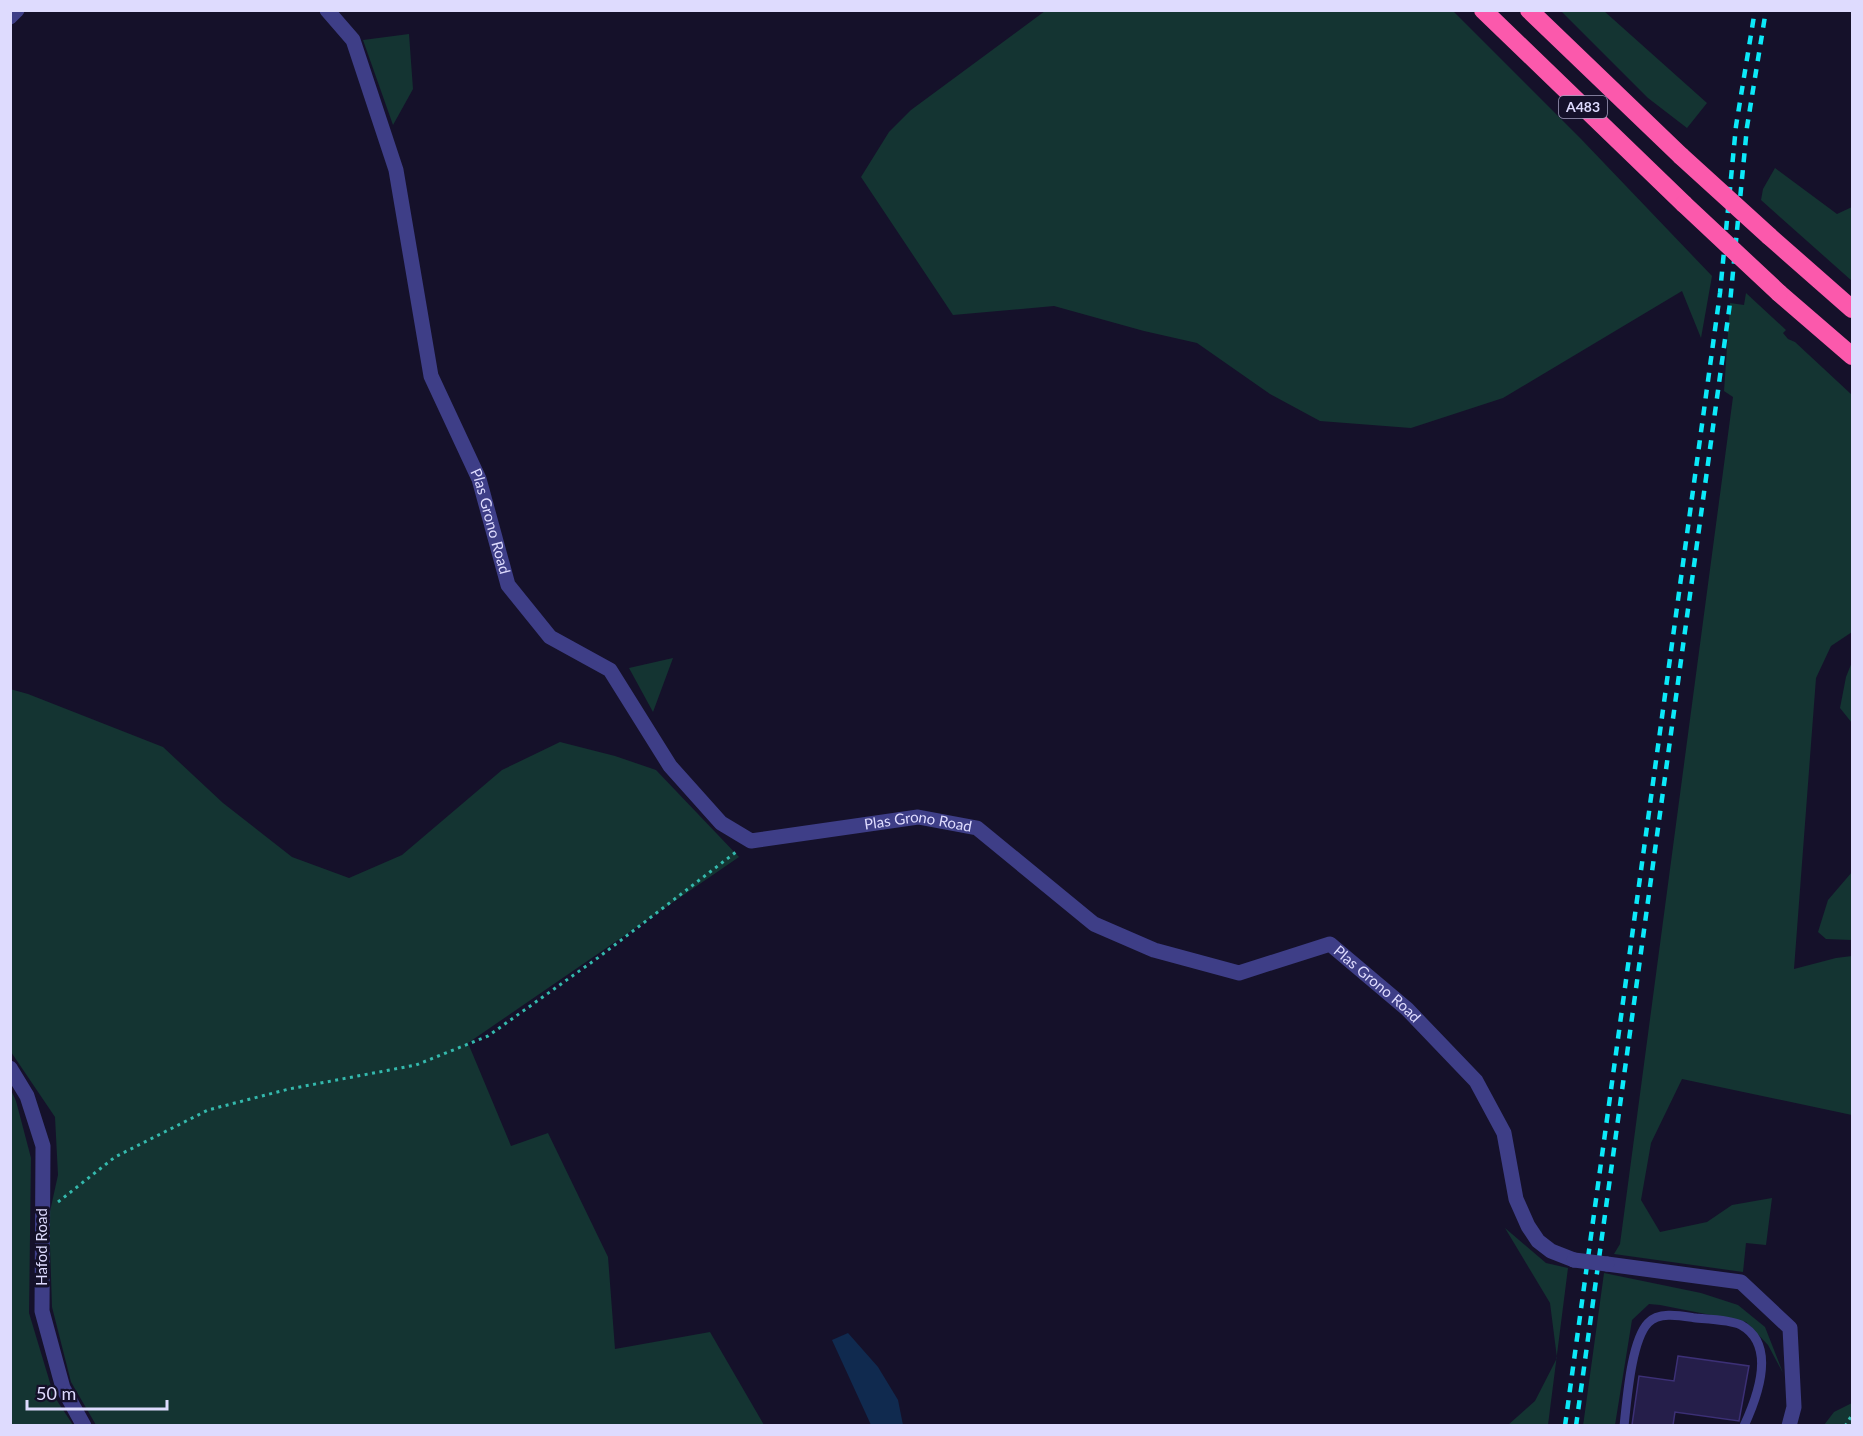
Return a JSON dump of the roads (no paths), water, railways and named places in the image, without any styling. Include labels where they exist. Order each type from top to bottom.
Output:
[{"type":"highway","name":"A483","points":[[1483,10],[1684,204],[1779,293],[1852,356]]},
{"type":"highway","name":"A483","points":[[1529,10],[1681,156],[1852,309]]},
{"type":"street","points":[[10,17],[17,10]]},
{"type":"street","name":"Plas Grono Road","points":[[327,10],[353,40],[396,170],[431,376],[479,479],[508,585],[550,637],[610,670],[670,766],[722,823],[751,841],[918,817],[977,828],[1094,924],[1154,950],[1239,973],[1330,944],[1407,1009],[1476,1081],[1504,1133],[1516,1199],[1528,1226],[1538,1241],[1551,1251],[1574,1260],[1741,1282],[1790,1328],[1794,1407],[1789,1425]]},
{"type":"street","name":"Hafod Road","points":[[10,1068],[27,1096],[43,1146],[42,1311],[63,1388],[84,1425]]},
{"type":"lane","points":[[1624,1425],[1634,1357],[1641,1333],[1648,1322],[1657,1317],[1680,1316],[1740,1324],[1756,1340],[1761,1350],[1760,1380],[1744,1425]]},
{"type":"water","points":[[848,1333],[878,1367],[898,1400],[903,1425],[871,1425],[832,1340]]},
{"type":"railway","points":[[1565,1426],[1720,293],[1736,126],[1755,10]]},
{"type":"railway","points":[[1576,1426],[1730,303],[1747,127],[1766,10]]}]
